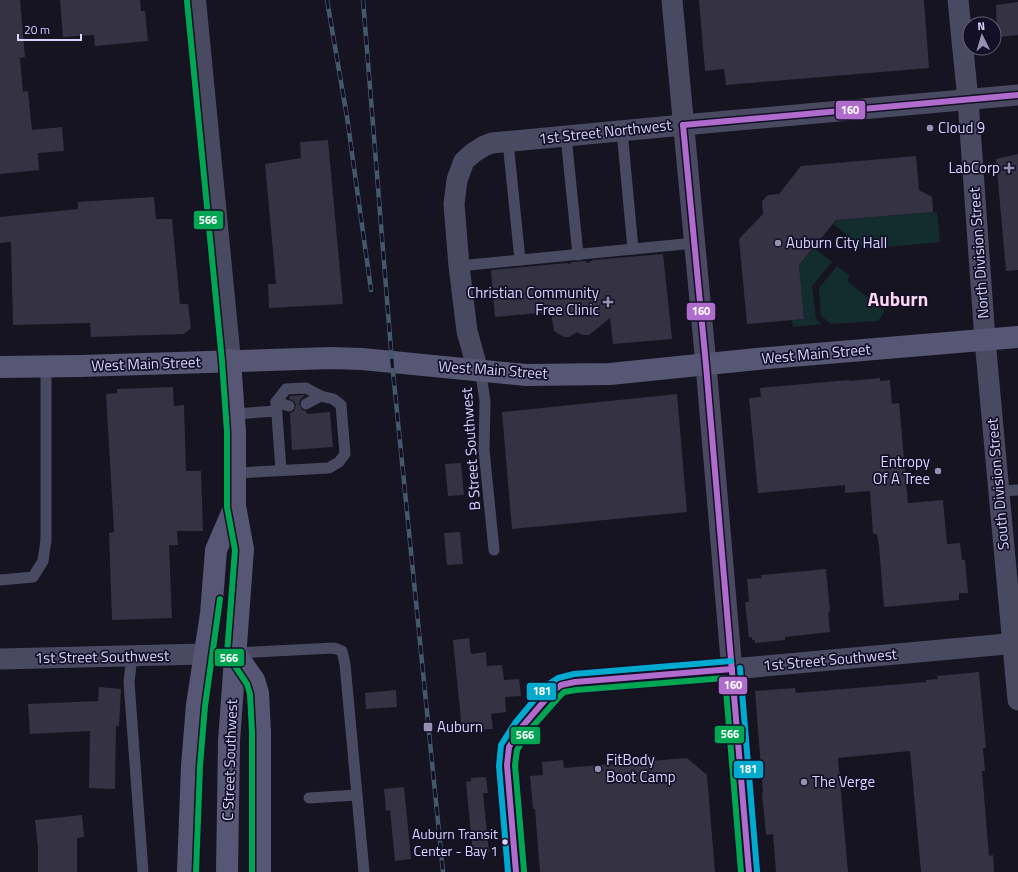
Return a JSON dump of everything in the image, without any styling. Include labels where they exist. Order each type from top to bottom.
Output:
[{"type":"main road","name":"West Main Street","points":[[0,367],[46,367],[331,358],[362,359],[526,375],[610,374],[757,359],[1018,337]]},
{"type":"main road","name":"C Street Southwest","points":[[227,872],[229,741],[243,549],[235,506],[236,472],[230,360]]},
{"type":"main road","name":"C Street Southwest","points":[[188,872],[192,766],[197,705],[210,614],[216,550],[235,506]]},
{"type":"main road","points":[[235,653],[254,680],[258,693],[260,748],[260,872]]},
{"type":"street","points":[[195,0],[230,360]]},
{"type":"street","points":[[672,0],[706,365],[749,872]]},
{"type":"street","name":"North Division Street","points":[[958,0],[968,100],[985,340]]},
{"type":"street","name":"1st Street Northwest","points":[[459,266],[454,204],[457,180],[464,161],[473,152],[484,146],[566,136],[1018,95]]},
{"type":"street","points":[[459,266],[467,331],[478,371]]},
{"type":"street","name":"South Division Street","points":[[985,340],[1008,490],[1018,700]]},
{"type":"street","name":"1st Street Southwest","points":[[732,669],[1016,644]]},
{"type":"street","name":"1st Street Southwest","points":[[0,659],[204,654]]},
{"type":"lane","points":[[622,131],[633,249]]},
{"type":"lane","points":[[566,136],[578,255]]},
{"type":"lane","points":[[508,142],[520,260]]},
{"type":"lane","points":[[459,266],[695,243]]},
{"type":"lane","points":[[0,580],[33,577],[43,560],[46,540],[46,367]]},
{"type":"lane","name":"B Street Southwest","points":[[478,371],[482,381],[485,401],[484,450],[494,550]]},
{"type":"lane","points":[[236,472],[329,468],[339,462],[345,454],[341,405],[333,399],[321,396],[306,388],[286,389],[276,406],[281,470]]},
{"type":"lane","points":[[306,404],[321,396]]},
{"type":"lane","points":[[234,414],[276,406],[289,406]]},
{"type":"lane","points":[[235,653],[334,648],[342,651],[345,664],[364,872]]},
{"type":"lane","points":[[132,656],[129,682],[143,872]]},
{"type":"lane","name":"1st Street Southwest","points":[[516,872],[507,765],[509,748],[521,728],[552,692],[561,685],[575,682],[732,669]]},
{"type":"lane","points":[[309,798],[357,795]]},
{"type":"green space","points":[[937,212],[940,242],[865,249],[833,224],[837,220]]},
{"type":"green space","points":[[814,248],[832,262],[812,286],[816,319],[822,324],[793,327],[792,320],[804,319],[799,265]]},
{"type":"green space","points":[[837,266],[850,276],[847,281],[885,311],[878,321],[831,324],[821,316],[819,288]]},
{"type":"building","points":[[0,0],[20,0],[25,57],[20,58],[23,92],[28,91],[32,130],[62,127],[64,151],[38,153],[39,170],[0,174]]},
{"type":"building","points":[[60,0],[140,0],[141,11],[145,11],[148,41],[95,46],[94,35],[63,37]]},
{"type":"building","points":[[699,0],[924,0],[929,68],[726,85],[724,69],[705,71]]},
{"type":"building","points":[[1018,2],[1018,35],[1002,37],[1002,16],[996,16],[996,5]]},
{"type":"building","points":[[328,140],[343,304],[269,308],[268,284],[276,284],[265,164],[301,158],[300,142]]},
{"type":"building","points":[[1018,154],[1018,270],[1006,271],[996,159]]},
{"type":"building","name":"Auburn City Hall","points":[[916,156],[919,190],[932,197],[933,212],[836,220],[799,265],[804,319],[747,324],[739,239],[763,214],[762,201],[768,195],[779,194],[801,166]]},
{"type":"building","points":[[154,197],[156,219],[172,219],[180,304],[188,304],[191,328],[184,334],[91,337],[90,323],[13,325],[11,242],[0,243],[0,217],[78,209],[78,202]]},
{"type":"building","points":[[663,254],[672,339],[613,344],[610,318],[589,335],[582,335],[577,332],[569,337],[564,337],[554,331],[551,312],[495,317],[491,270],[569,264],[572,262],[585,261],[588,263],[593,260]]},
{"type":"building","points":[[880,378],[880,381],[890,380],[892,404],[899,403],[908,503],[943,500],[947,544],[960,543],[962,560],[965,560],[968,593],[959,593],[959,600],[884,607],[879,546],[877,534],[873,534],[870,491],[845,493],[845,485],[758,493],[749,398],[761,397],[760,388]]},
{"type":"building","points":[[173,387],[174,406],[184,405],[186,471],[201,471],[203,531],[177,531],[178,545],[169,545],[172,618],[112,620],[109,533],[114,532],[106,394],[117,393],[117,389]]},
{"type":"building","points":[[677,394],[687,512],[512,529],[502,412]]},
{"type":"building","points":[[305,395],[300,400],[299,404],[302,410],[306,411],[307,414],[330,412],[333,447],[292,450],[290,413],[294,411],[296,405],[294,401],[289,399],[289,397]]},
{"type":"building","points":[[461,463],[464,495],[448,496],[445,464]]},
{"type":"building","points":[[460,532],[463,564],[447,565],[444,533]]},
{"type":"building","points":[[826,569],[830,612],[828,613],[830,632],[785,637],[785,640],[755,643],[755,640],[752,640],[752,637],[749,638],[745,602],[749,602],[747,579],[762,578],[761,575]]},
{"type":"building","points":[[469,638],[471,654],[486,652],[487,666],[502,665],[504,680],[519,679],[521,696],[505,697],[506,712],[491,714],[493,729],[462,731],[453,640]]},
{"type":"building","name":"The Verge","points":[[979,672],[986,748],[983,748],[985,771],[982,771],[989,856],[993,855],[994,872],[921,872],[910,751],[838,758],[848,872],[776,872],[773,834],[766,835],[755,691],[795,688],[796,693],[926,682],[926,680],[938,679],[937,676]]},
{"type":"building","points":[[99,687],[121,689],[119,726],[116,726],[115,789],[89,788],[90,731],[30,734],[28,704],[98,701]]},
{"type":"building","points":[[396,690],[397,707],[366,709],[365,693]]},
{"type":"building","points":[[687,758],[707,775],[715,872],[540,872],[535,809],[533,809],[530,776],[543,775],[542,762],[563,760],[564,768]]},
{"type":"building","points":[[486,777],[488,793],[483,793],[489,852],[473,854],[466,782],[471,781],[471,778]]},
{"type":"building","points":[[404,787],[411,859],[395,861],[390,810],[386,811],[384,789]]},
{"type":"building","points":[[82,815],[84,837],[77,838],[77,872],[38,872],[38,848],[35,820]]},
{"type":"railway","points":[[327,0],[347,117],[371,290]]},
{"type":"railway","points":[[363,0],[392,362],[443,872]]},
{"type":"transit line","name":"566","points":[[187,1],[222,361],[227,432],[227,507],[235,550],[227,654],[247,684],[250,694],[252,732],[252,872]]},
{"type":"transit line","name":"160","points":[[683,125],[1018,95]]},
{"type":"transit line","name":"160","points":[[683,125],[706,365],[749,872]]},
{"type":"transit line","name":"566","points":[[196,872],[200,766],[205,706],[220,599]]},
{"type":"transit line","name":"181","points":[[508,872],[499,766],[501,745],[515,723],[546,686],[558,678],[574,674],[731,661]]},
{"type":"transit line","name":"181","points":[[740,668],[757,871]]},
{"type":"transit line","name":"160","points":[[516,872],[507,765],[509,747],[521,728],[552,692],[561,685],[575,682],[732,669]]},
{"type":"transit line","name":"566","points":[[524,871],[515,765],[517,750],[527,733],[564,692],[725,678],[741,872]]},
{"type":"place","name":"Cloud 9","points":[[930,128]]},
{"type":"place","name":"LabCorp","points":[[1009,168]]},
{"type":"place","name":"Auburn City Hall","points":[[778,243]]},
{"type":"place","name":"Christian Community Free Clinic","points":[[608,302]]},
{"type":"place","name":"Entropy Of A Tree","points":[[938,471]]},
{"type":"place","name":"Auburn","points":[[428,727]]},
{"type":"place","name":"FitBody Boot Camp","points":[[598,769]]},
{"type":"place","name":"The Verge","points":[[804,782]]},
{"type":"place","name":"Auburn Transit Center - Bay 1","points":[[505,842]]},
{"type":"district","name":"Auburn","points":[[898,299]]}]
